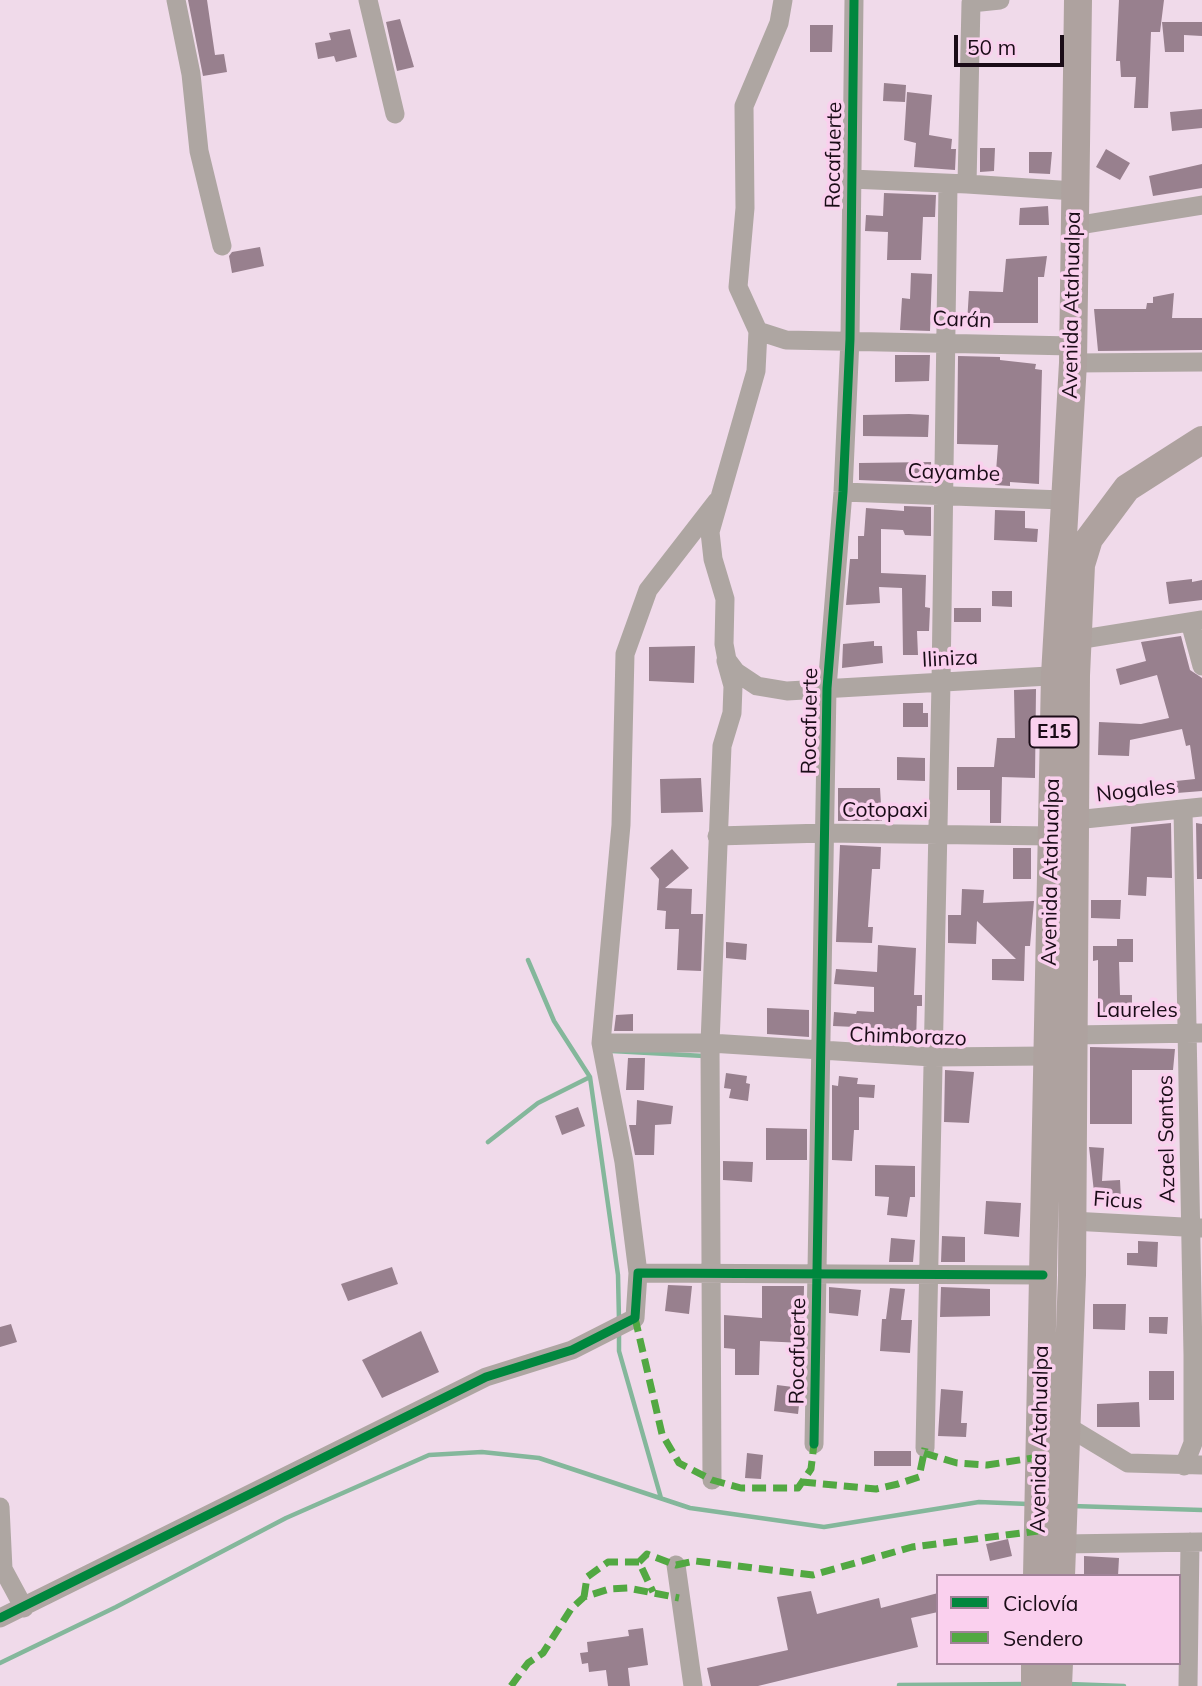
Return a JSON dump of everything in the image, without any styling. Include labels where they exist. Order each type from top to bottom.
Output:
[{"type":"highway","name":"Avenida Atahualpa","points":[[1061,1574],[1054,1533],[1043,1275],[1047,1056],[1063,828],[1066,675],[1063,500],[1073,355],[1078,0]]},
{"type":"highway","name":"Avenida Atahualpa","points":[[1066,675],[1077,640],[1081,565],[1089,539],[1127,488],[1202,440]]},
{"type":"highway","name":"Avenida Atahualpa","points":[[1051,1464],[1065,1425],[1072,1221],[1072,1035],[1063,828]]},
{"type":"highway","name":"Avenida Atahualpa","points":[[1038,1574],[1054,1533]]},
{"type":"highway","points":[[1035,1665],[1035,1686]]},
{"type":"highway","points":[[1058,1686],[1059,1665]]},
{"type":"street","points":[[176,0],[191,74],[200,151],[222,246]]},
{"type":"street","points":[[368,0],[395,114]]},
{"type":"street","points":[[712,1480],[710,1043],[722,746],[732,713],[733,686],[724,651],[725,599],[711,546],[717,502],[756,371],[758,331],[738,287],[745,208],[744,106],[779,23],[783,0]]},
{"type":"street","name":"Rocafuerte","points":[[814,1444],[827,688],[843,492],[850,340],[854,0]]},
{"type":"street","points":[[925,1448],[941,683],[944,342],[971,3],[1000,0]]},
{"type":"street","points":[[850,179],[1075,191]]},
{"type":"street","points":[[1074,226],[1202,205]]},
{"type":"street","name":"Carán","points":[[758,331],[786,340],[944,342],[1073,355],[1202,362]]},
{"type":"street","name":"Cayambe","points":[[843,492],[1063,500]]},
{"type":"street","points":[[0,1618],[486,1377],[572,1350],[635,1318],[638,1273],[624,1162],[601,1043],[621,825],[625,654],[648,590],[717,502]]},
{"type":"street","points":[[1077,640],[1196,621],[1202,666]]},
{"type":"street","name":"Iliniza","points":[[724,651],[736,672],[757,686],[787,691],[1066,675]]},
{"type":"street","name":"Nogales","points":[[1063,828],[1192,808]]},
{"type":"street","name":"Azael Santos","points":[[1192,808],[1197,1228],[1193,1466]]},
{"type":"street","name":"Cotopaxi","points":[[717,836],[1063,828]]},
{"type":"street","name":"Laureles","points":[[1072,1035],[1195,1033]]},
{"type":"street","name":"Chimborazo","points":[[601,1043],[710,1043],[932,1057],[1047,1056]]},
{"type":"street","name":"Ficus","points":[[1072,1221],[1197,1228]]},
{"type":"street","points":[[638,1273],[1043,1275]]},
{"type":"street","points":[[1065,1425],[1128,1463],[1193,1466]]},
{"type":"street","points":[[0,1507],[4,1569],[24,1608]]},
{"type":"street","points":[[1054,1533],[1196,1542],[1188,1686]]},
{"type":"street","points":[[676,1565],[693,1686]]},
{"type":"building","points":[[188,0],[207,0],[215,55],[224,54],[227,72],[203,76]]},
{"type":"building","points":[[1119,0],[1164,0],[1160,32],[1151,32],[1148,108],[1134,108],[1136,77],[1121,77],[1120,61],[1116,61]]},
{"type":"building","points":[[400,19],[414,67],[397,71],[386,22]]},
{"type":"building","points":[[1162,22],[1202,22],[1202,36],[1184,35],[1184,52],[1165,52]]},
{"type":"building","points":[[810,25],[833,25],[832,52],[810,52]]},
{"type":"building","points":[[350,29],[357,57],[336,62],[334,56],[318,59],[315,43],[331,40],[329,33]]},
{"type":"building","points":[[884,83],[906,85],[905,102],[883,101]]},
{"type":"building","points":[[907,92],[932,95],[929,135],[952,139],[951,149],[956,149],[955,170],[914,167],[916,143],[904,140]]},
{"type":"building","points":[[1202,109],[1202,128],[1172,131],[1170,112]]},
{"type":"building","points":[[980,148],[995,148],[994,171],[980,172]]},
{"type":"building","points":[[1106,149],[1130,163],[1120,180],[1096,167]]},
{"type":"building","points":[[1029,152],[1052,152],[1050,174],[1029,173]]},
{"type":"building","points":[[1202,164],[1202,188],[1153,196],[1149,176]]},
{"type":"building","points":[[884,193],[936,195],[935,217],[923,217],[921,260],[887,260],[888,232],[865,231],[866,215],[883,216]]},
{"type":"building","points":[[1048,206],[1049,225],[1019,225],[1020,208]]},
{"type":"building","points":[[260,247],[264,266],[232,273],[229,256],[232,252]]},
{"type":"building","points":[[1047,256],[1044,277],[1038,277],[1038,323],[967,323],[969,291],[1003,292],[1006,259]]},
{"type":"building","points":[[911,273],[932,274],[930,331],[900,330],[902,298],[910,299]]},
{"type":"building","points":[[1174,293],[1172,318],[1202,318],[1202,350],[1098,351],[1094,309],[1146,309],[1147,303],[1153,303],[1153,297]]},
{"type":"building","points":[[895,355],[930,355],[929,381],[895,382]]},
{"type":"building","points":[[958,356],[1000,357],[1000,360],[1036,364],[1035,369],[1042,370],[1039,484],[1010,482],[1010,486],[995,485],[998,445],[957,444]]},
{"type":"building","points":[[863,415],[929,415],[928,437],[863,436]]},
{"type":"building","points":[[931,462],[932,483],[859,480],[859,463]]},
{"type":"building","points":[[904,506],[931,507],[931,536],[905,535],[903,530],[881,529],[881,573],[926,575],[925,607],[930,608],[929,631],[917,631],[918,655],[903,655],[902,588],[879,587],[880,603],[846,605],[850,559],[858,559],[858,536],[864,536],[866,508],[904,511]]},
{"type":"building","points":[[995,510],[1025,511],[1025,528],[1038,529],[1037,542],[994,540]]},
{"type":"building","points":[[1192,579],[1192,582],[1202,580],[1202,600],[1169,604],[1166,582]]},
{"type":"building","points":[[992,591],[1012,591],[1012,607],[992,606]]},
{"type":"building","points":[[954,608],[981,608],[981,622],[954,622]]},
{"type":"building","points":[[1181,636],[1190,670],[1202,678],[1202,791],[1177,793],[1176,781],[1195,779],[1190,745],[1186,746],[1182,729],[1130,740],[1129,756],[1098,755],[1099,722],[1141,724],[1169,718],[1157,675],[1120,685],[1116,669],[1146,661],[1141,642]]},
{"type":"building","points":[[874,641],[874,646],[882,646],[883,663],[842,668],[843,644]]},
{"type":"building","points":[[695,646],[694,683],[649,681],[649,647]]},
{"type":"building","points":[[1036,689],[1035,778],[1002,777],[1001,823],[990,823],[990,790],[957,790],[957,767],[994,767],[997,738],[1015,738],[1014,690]]},
{"type":"building","points":[[903,703],[923,703],[923,713],[928,713],[928,727],[903,727]]},
{"type":"building","points":[[897,757],[925,758],[925,781],[897,780]]},
{"type":"building","points":[[701,778],[703,812],[661,813],[660,779]]},
{"type":"building","points":[[838,788],[880,788],[882,821],[838,821]]},
{"type":"building","points":[[1171,823],[1172,878],[1147,877],[1146,896],[1128,895],[1131,827]]},
{"type":"building","points":[[1196,823],[1202,824],[1202,879],[1197,879]]},
{"type":"building","points":[[840,845],[881,847],[880,869],[872,869],[868,927],[873,927],[872,943],[836,942]]},
{"type":"building","points":[[1013,848],[1031,848],[1031,879],[1013,879]]},
{"type":"building","points":[[672,849],[689,868],[665,888],[692,889],[691,914],[703,914],[701,971],[677,970],[679,929],[665,929],[666,911],[657,910],[659,879],[650,868]]},
{"type":"building","points":[[962,889],[984,890],[983,903],[1034,901],[1030,946],[1025,946],[1024,981],[992,980],[992,959],[1016,959],[977,921],[976,944],[948,943],[948,915],[961,915]]},
{"type":"building","points":[[1091,900],[1121,900],[1120,919],[1091,918]]},
{"type":"building","points":[[1117,939],[1133,939],[1133,962],[1119,962],[1120,995],[1132,995],[1132,1020],[1098,1020],[1098,960],[1093,961],[1093,946],[1117,946]]},
{"type":"building","points":[[726,942],[747,944],[746,960],[726,958]]},
{"type":"building","points":[[878,945],[916,948],[914,995],[922,995],[922,1006],[917,1006],[916,1044],[876,1041],[877,1028],[833,1026],[834,1012],[874,1012],[874,987],[834,984],[836,969],[877,972]]},
{"type":"building","points":[[767,1008],[809,1010],[809,1037],[767,1034]]},
{"type":"building","points":[[633,1014],[633,1031],[614,1031],[616,1015]]},
{"type":"building","points":[[1090,1047],[1175,1049],[1173,1070],[1132,1070],[1132,1124],[1090,1124]]},
{"type":"building","points":[[628,1058],[645,1058],[644,1090],[626,1090]]},
{"type":"building","points":[[945,1070],[974,1072],[969,1123],[944,1122]]},
{"type":"building","points":[[726,1073],[747,1076],[746,1083],[750,1084],[748,1101],[729,1098],[731,1089],[724,1088]]},
{"type":"building","points":[[839,1076],[858,1078],[857,1084],[875,1085],[874,1098],[859,1097],[859,1130],[854,1130],[852,1161],[832,1160],[832,1085],[838,1086]]},
{"type":"building","points":[[637,1100],[673,1106],[671,1124],[655,1125],[654,1155],[635,1155],[629,1125],[636,1125]]},
{"type":"building","points":[[578,1107],[585,1126],[562,1135],[555,1116]]},
{"type":"building","points":[[766,1128],[807,1129],[807,1160],[766,1160]]},
{"type":"building","points":[[1089,1147],[1104,1148],[1102,1181],[1120,1180],[1121,1200],[1095,1201]]},
{"type":"building","points":[[723,1161],[753,1162],[752,1182],[723,1180]]},
{"type":"building","points":[[875,1165],[915,1166],[915,1197],[910,1197],[907,1217],[887,1215],[889,1197],[875,1196]]},
{"type":"building","points":[[986,1201],[1021,1203],[1019,1237],[984,1234]]},
{"type":"building","points":[[942,1236],[965,1237],[965,1262],[941,1262]]},
{"type":"building","points":[[891,1238],[915,1240],[913,1262],[889,1262]]},
{"type":"building","points":[[1138,1241],[1158,1242],[1157,1267],[1127,1265],[1127,1253],[1138,1253]]},
{"type":"building","points":[[392,1267],[398,1284],[348,1301],[341,1284]]},
{"type":"building","points":[[668,1285],[692,1286],[689,1314],[665,1311]]},
{"type":"building","points":[[762,1286],[804,1286],[803,1343],[760,1341],[759,1375],[735,1375],[735,1349],[724,1348],[724,1315],[762,1318]]},
{"type":"building","points":[[829,1287],[861,1290],[858,1316],[829,1313]]},
{"type":"building","points":[[941,1287],[990,1289],[990,1316],[940,1317]]},
{"type":"building","points":[[890,1288],[905,1289],[901,1320],[912,1320],[910,1353],[880,1351],[882,1319],[886,1319]]},
{"type":"building","points":[[1093,1304],[1126,1304],[1125,1330],[1093,1329]]},
{"type":"building","points":[[1149,1317],[1168,1317],[1167,1334],[1149,1333]]},
{"type":"building","points":[[11,1324],[17,1342],[0,1347],[0,1327]]},
{"type":"building","points":[[421,1331],[439,1372],[382,1398],[362,1360]]},
{"type":"building","points":[[1149,1371],[1174,1371],[1174,1400],[1149,1400]]},
{"type":"building","points":[[777,1385],[801,1388],[798,1414],[774,1411]]},
{"type":"building","points":[[941,1389],[963,1391],[961,1423],[967,1423],[966,1437],[938,1436]]},
{"type":"building","points":[[1139,1402],[1140,1427],[1097,1427],[1097,1404]]},
{"type":"building","points":[[874,1451],[911,1451],[911,1466],[874,1466]]},
{"type":"building","points":[[747,1453],[763,1455],[761,1479],[745,1478]]},
{"type":"building","points":[[1008,1539],[1012,1556],[990,1561],[986,1544]]},
{"type":"building","points":[[1084,1556],[1119,1558],[1118,1574],[1084,1574]]},
{"type":"building","points":[[811,1591],[817,1614],[879,1598],[881,1608],[936,1594],[936,1612],[911,1618],[918,1647],[758,1686],[711,1686],[707,1668],[788,1650],[777,1597]]},
{"type":"building","points":[[643,1628],[648,1665],[628,1668],[630,1686],[608,1686],[606,1670],[589,1672],[588,1663],[582,1664],[580,1653],[588,1652],[587,1642],[629,1636],[628,1630]]},
{"type":"waterway","points":[[528,960],[554,1021],[590,1077],[618,1275],[619,1320]]},
{"type":"waterway","points":[[612,1051],[704,1056]]},
{"type":"waterway","points":[[488,1142],[538,1103],[590,1077]]},
{"type":"waterway","points":[[619,1332],[619,1351],[661,1498]]},
{"type":"waterway","points":[[0,1663],[116,1607],[286,1518],[429,1455],[482,1452],[539,1458],[690,1508],[824,1527],[979,1502],[1028,1504]]},
{"type":"waterway","points":[[1072,1506],[1202,1510]]},
{"type":"waterway","points":[[899,1685],[1024,1684]]},
{"type":"waterway","points":[[1068,1684],[1124,1686]]},
{"type":"marked path","points":[[635,1318],[662,1434],[679,1463],[712,1480],[741,1488],[798,1488],[811,1469],[814,1444]]},
{"type":"marked path","points":[[802,1482],[876,1489],[898,1484],[919,1477],[925,1448]]},
{"type":"marked path","points":[[924,1453],[957,1463],[987,1465],[1039,1457]]},
{"type":"marked path","points":[[639,1562],[647,1554],[676,1565],[695,1561],[813,1575],[912,1547],[1038,1531]]},
{"type":"marked path","points":[[584,1597],[587,1577],[608,1562],[639,1562],[653,1592]]},
{"type":"marked path","points":[[511,1686],[528,1663],[543,1653],[571,1609],[584,1597],[609,1589],[628,1588],[679,1598]]},
{"type":"cycle path","points":[[814,1444],[827,688],[843,492],[850,339],[854,0]]},
{"type":"cycle path","points":[[0,1618],[486,1377],[572,1350],[635,1318],[638,1273],[1043,1275]]}]
